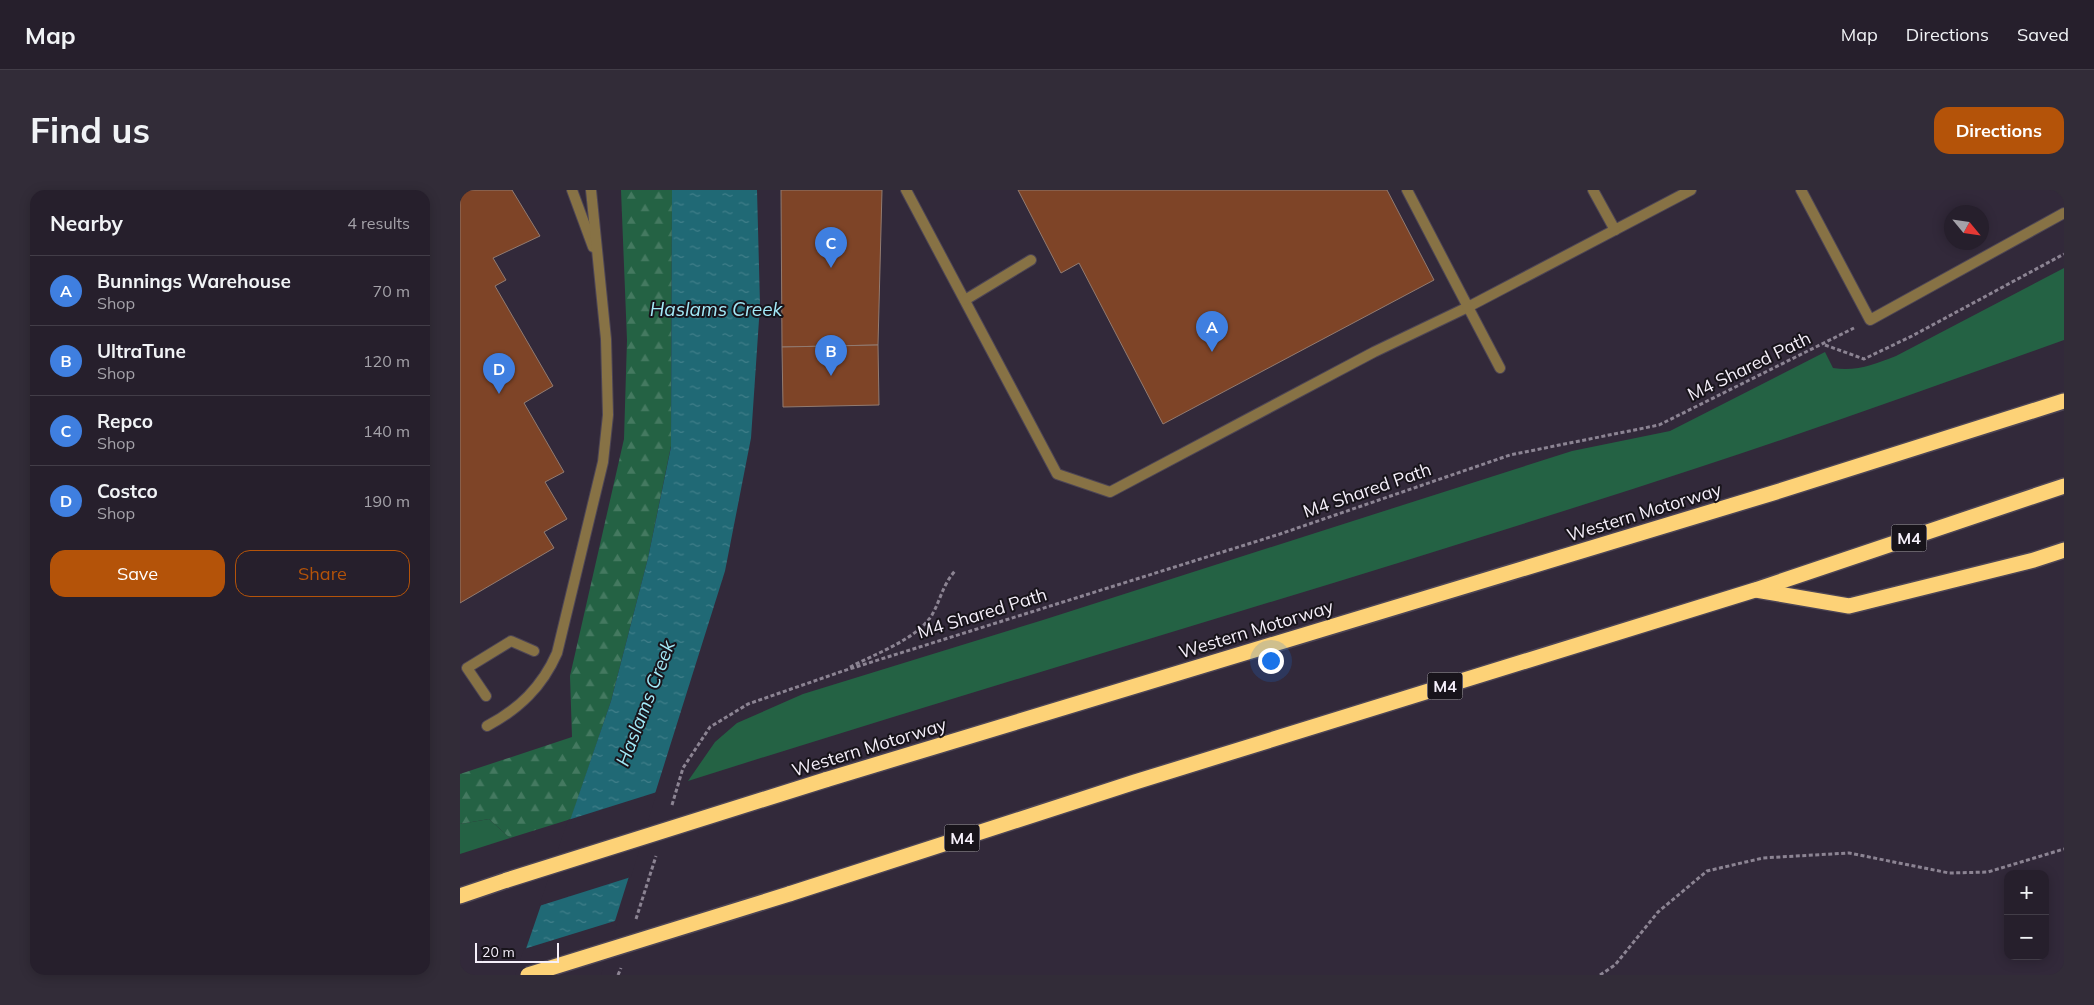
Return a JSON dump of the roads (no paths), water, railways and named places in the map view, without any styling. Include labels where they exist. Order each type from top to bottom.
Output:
[{"type":"highway","name":"Western Motorway","points":[[460,896],[825,780],[1773,493],[2064,401]]},
{"type":"highway","name":"M4","points":[[528,975],[789,894],[1154,776],[1755,590],[2064,486]]},
{"type":"highway","points":[[1755,590],[1849,606],[2034,560],[2064,550]]},
{"type":"street","points":[[572,190],[599,262]]},
{"type":"street","points":[[487,726],[513,710],[530,696],[545,676],[557,654],[606,439],[609,393],[608,362],[591,190]]},
{"type":"street","points":[[906,190],[1057,474],[1110,492],[1374,352],[1468,307],[1688,191]]},
{"type":"street","points":[[1407,190],[1500,368]]},
{"type":"street","points":[[1593,190],[1615,230]]},
{"type":"street","points":[[1801,190],[1870,320],[2064,213]]},
{"type":"street","points":[[964,300],[1031,260]]},
{"type":"street","points":[[486,696],[467,668],[511,642],[534,651]]},
{"type":"water","name":"Haslams Creek","points":[[672,190],[757,190],[760,305],[751,438],[725,571],[598,975],[517,975],[611,701],[648,558],[671,447]]},
{"type":"place","name":"Repco","points":[[831,268]]},
{"type":"place","name":"Bunnings Warehouse","points":[[1212,352]]},
{"type":"place","name":"UltraTune","points":[[831,376]]},
{"type":"place","name":"Costco","points":[[499,394]]}]
